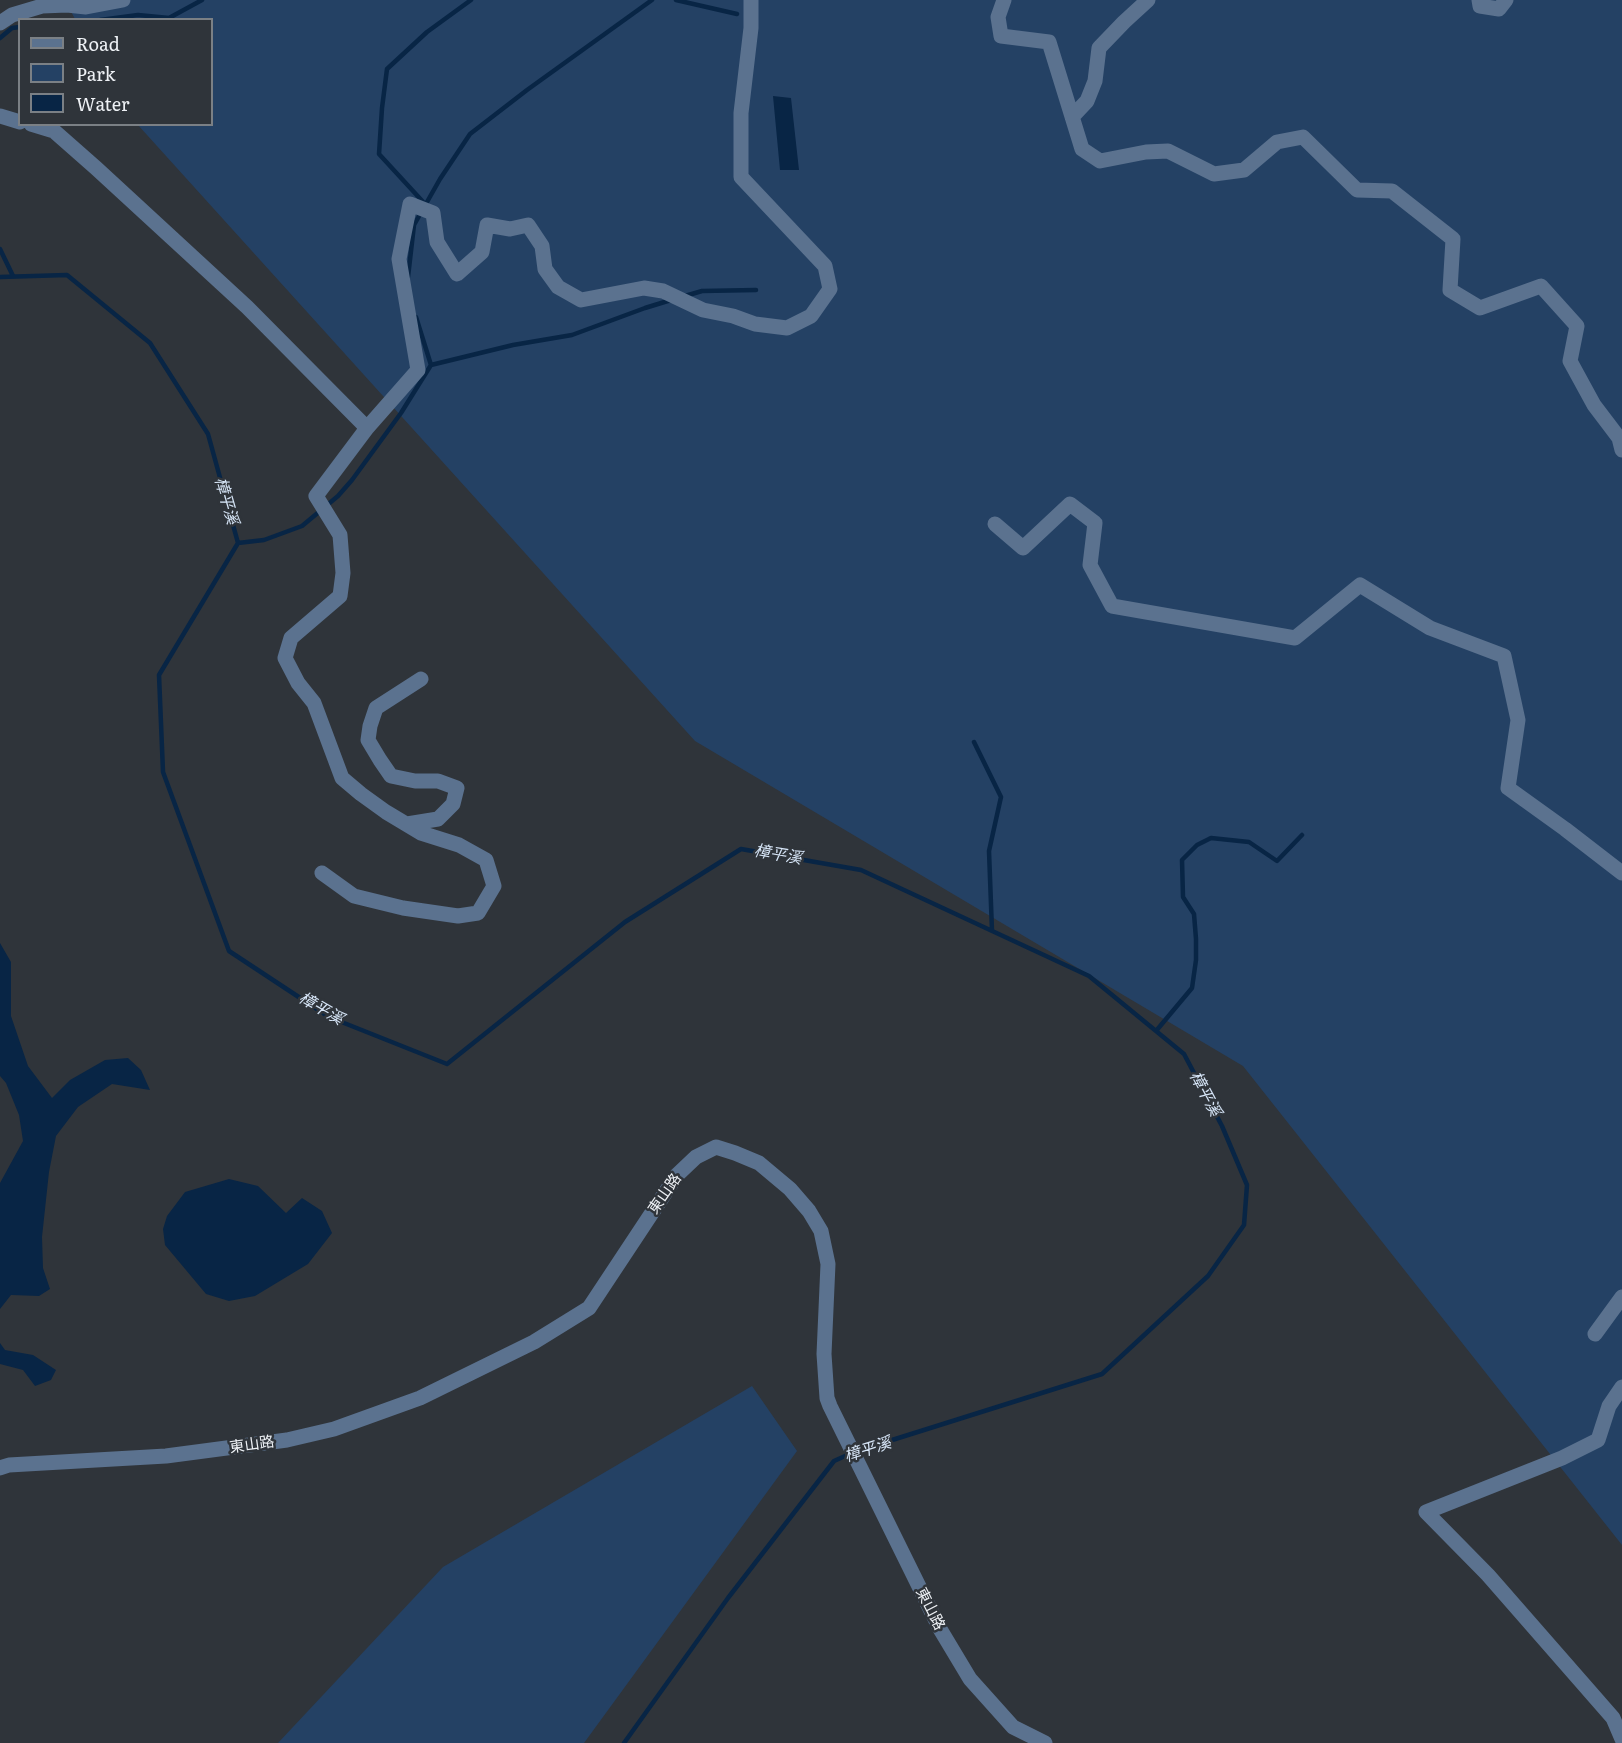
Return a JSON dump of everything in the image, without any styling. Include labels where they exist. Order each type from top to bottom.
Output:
[{"type":"street","points":[[0,23],[12,15],[42,6],[86,7],[123,0]]},
{"type":"street","points":[[322,873],[354,896],[403,908],[458,916],[478,913],[494,886],[486,860],[459,844],[422,833],[361,794],[342,778],[314,703],[297,683],[285,658],[291,638],[340,596],[343,573],[340,535],[316,496],[367,428],[418,370],[399,259],[410,204],[433,213],[437,242],[457,274],[482,252],[488,225],[510,229],[528,225],[542,246],[545,269],[558,287],[581,300],[644,288],[666,292],[703,310],[733,316],[755,324],[786,328],[811,316],[830,289],[825,266],[741,177],[741,113],[751,28],[751,0]]},
{"type":"street","points":[[1004,0],[998,17],[1001,36],[1049,42],[1082,149],[1100,161],[1146,152],[1168,151],[1214,174],[1244,170],[1277,142],[1303,137],[1357,190],[1392,191],[1453,239],[1450,290],[1480,308],[1541,286],[1577,326],[1570,361],[1594,405],[1619,438],[1622,450]]},
{"type":"street","points":[[1072,117],[1087,101],[1095,81],[1099,48],[1148,0]]},
{"type":"street","points":[[1479,0],[1480,6],[1499,9],[1506,0]]},
{"type":"street","points":[[0,116],[18,121]]},
{"type":"street","points":[[38,126],[54,131],[96,168],[247,307],[367,428]]},
{"type":"street","points":[[995,524],[1023,548],[1070,504],[1095,523],[1090,565],[1112,606],[1294,638],[1360,585],[1430,628],[1504,656],[1518,720],[1508,788],[1622,873]]},
{"type":"street","points":[[407,824],[438,819],[453,804],[457,788],[438,781],[415,781],[391,776],[368,740],[376,708],[421,680]]},
{"type":"street","name":"東山路","points":[[0,1468],[9,1465],[166,1456],[287,1440],[334,1429],[420,1398],[534,1342],[589,1308],[676,1175],[696,1157],[716,1147],[759,1163],[790,1189],[809,1211],[820,1232],[828,1264],[824,1354],[827,1398],[830,1406],[940,1629],[970,1679],[1013,1726],[1045,1743]]},
{"type":"street","points":[[1595,1334],[1622,1297]]},
{"type":"street","points":[[1622,1387],[1609,1406],[1598,1440],[1540,1467],[1426,1512],[1488,1575],[1613,1718],[1622,1739]]},
{"type":"street","points":[[1013,1726],[1016,1743]]},
{"type":"green space","points":[[65,0],[1622,0],[1622,1545],[1243,1066],[695,741],[139,126],[213,126],[213,18],[74,18]]},
{"type":"green space","points":[[752,1386],[797,1451],[584,1743],[278,1743],[443,1567]]},
{"type":"water","points":[[773,96],[791,98],[799,170],[780,170]]},
{"type":"water","points":[[0,943],[11,962],[11,1016],[28,1066],[52,1098],[70,1080],[105,1060],[128,1058],[141,1070],[150,1090],[112,1084],[78,1107],[56,1136],[49,1172],[42,1237],[43,1268],[50,1289],[39,1296],[11,1295],[0,1309],[0,1183],[23,1141],[19,1115],[6,1083],[0,1076]]},
{"type":"water","points":[[229,1179],[258,1186],[286,1213],[302,1198],[322,1211],[332,1233],[308,1264],[255,1296],[229,1301],[206,1294],[165,1245],[163,1229],[167,1216],[185,1192]]},
{"type":"water","points":[[0,1343],[5,1350],[33,1355],[56,1370],[51,1380],[35,1386],[23,1370],[0,1364]]},
{"type":"waterway","points":[[169,18],[202,0]]},
{"type":"waterway","points":[[425,204],[379,154],[387,69],[427,32],[471,0]]},
{"type":"waterway","points":[[408,277],[414,225],[440,179],[470,134],[652,0]]},
{"type":"waterway","points":[[676,0],[737,14]]},
{"type":"waterway","points":[[115,18],[138,15],[169,18]]},
{"type":"waterway","points":[[0,38],[12,28],[18,27]]},
{"type":"waterway","points":[[0,249],[13,276]]},
{"type":"waterway","name":"樟平溪","points":[[0,277],[67,275],[150,343],[208,434],[238,543],[159,675],[163,772],[229,951],[329,1017],[447,1064],[625,922],[741,849],[861,870],[1089,976],[1184,1054],[1222,1126],[1247,1185],[1244,1225],[1208,1276],[1102,1374],[854,1452],[834,1461],[728,1598],[624,1743]]},
{"type":"waterway","points":[[685,296],[702,291],[756,290]]},
{"type":"waterway","points":[[238,543],[264,540],[302,526],[338,496],[401,413],[431,365],[513,345],[572,335],[671,300]]},
{"type":"waterway","points":[[416,317],[431,365]]},
{"type":"waterway","points":[[974,742],[1001,797],[989,851],[992,931]]},
{"type":"waterway","points":[[1156,1031],[1192,988],[1196,939],[1194,914],[1183,897],[1182,860],[1197,845],[1211,838],[1249,842],[1277,861],[1302,835]]}]
